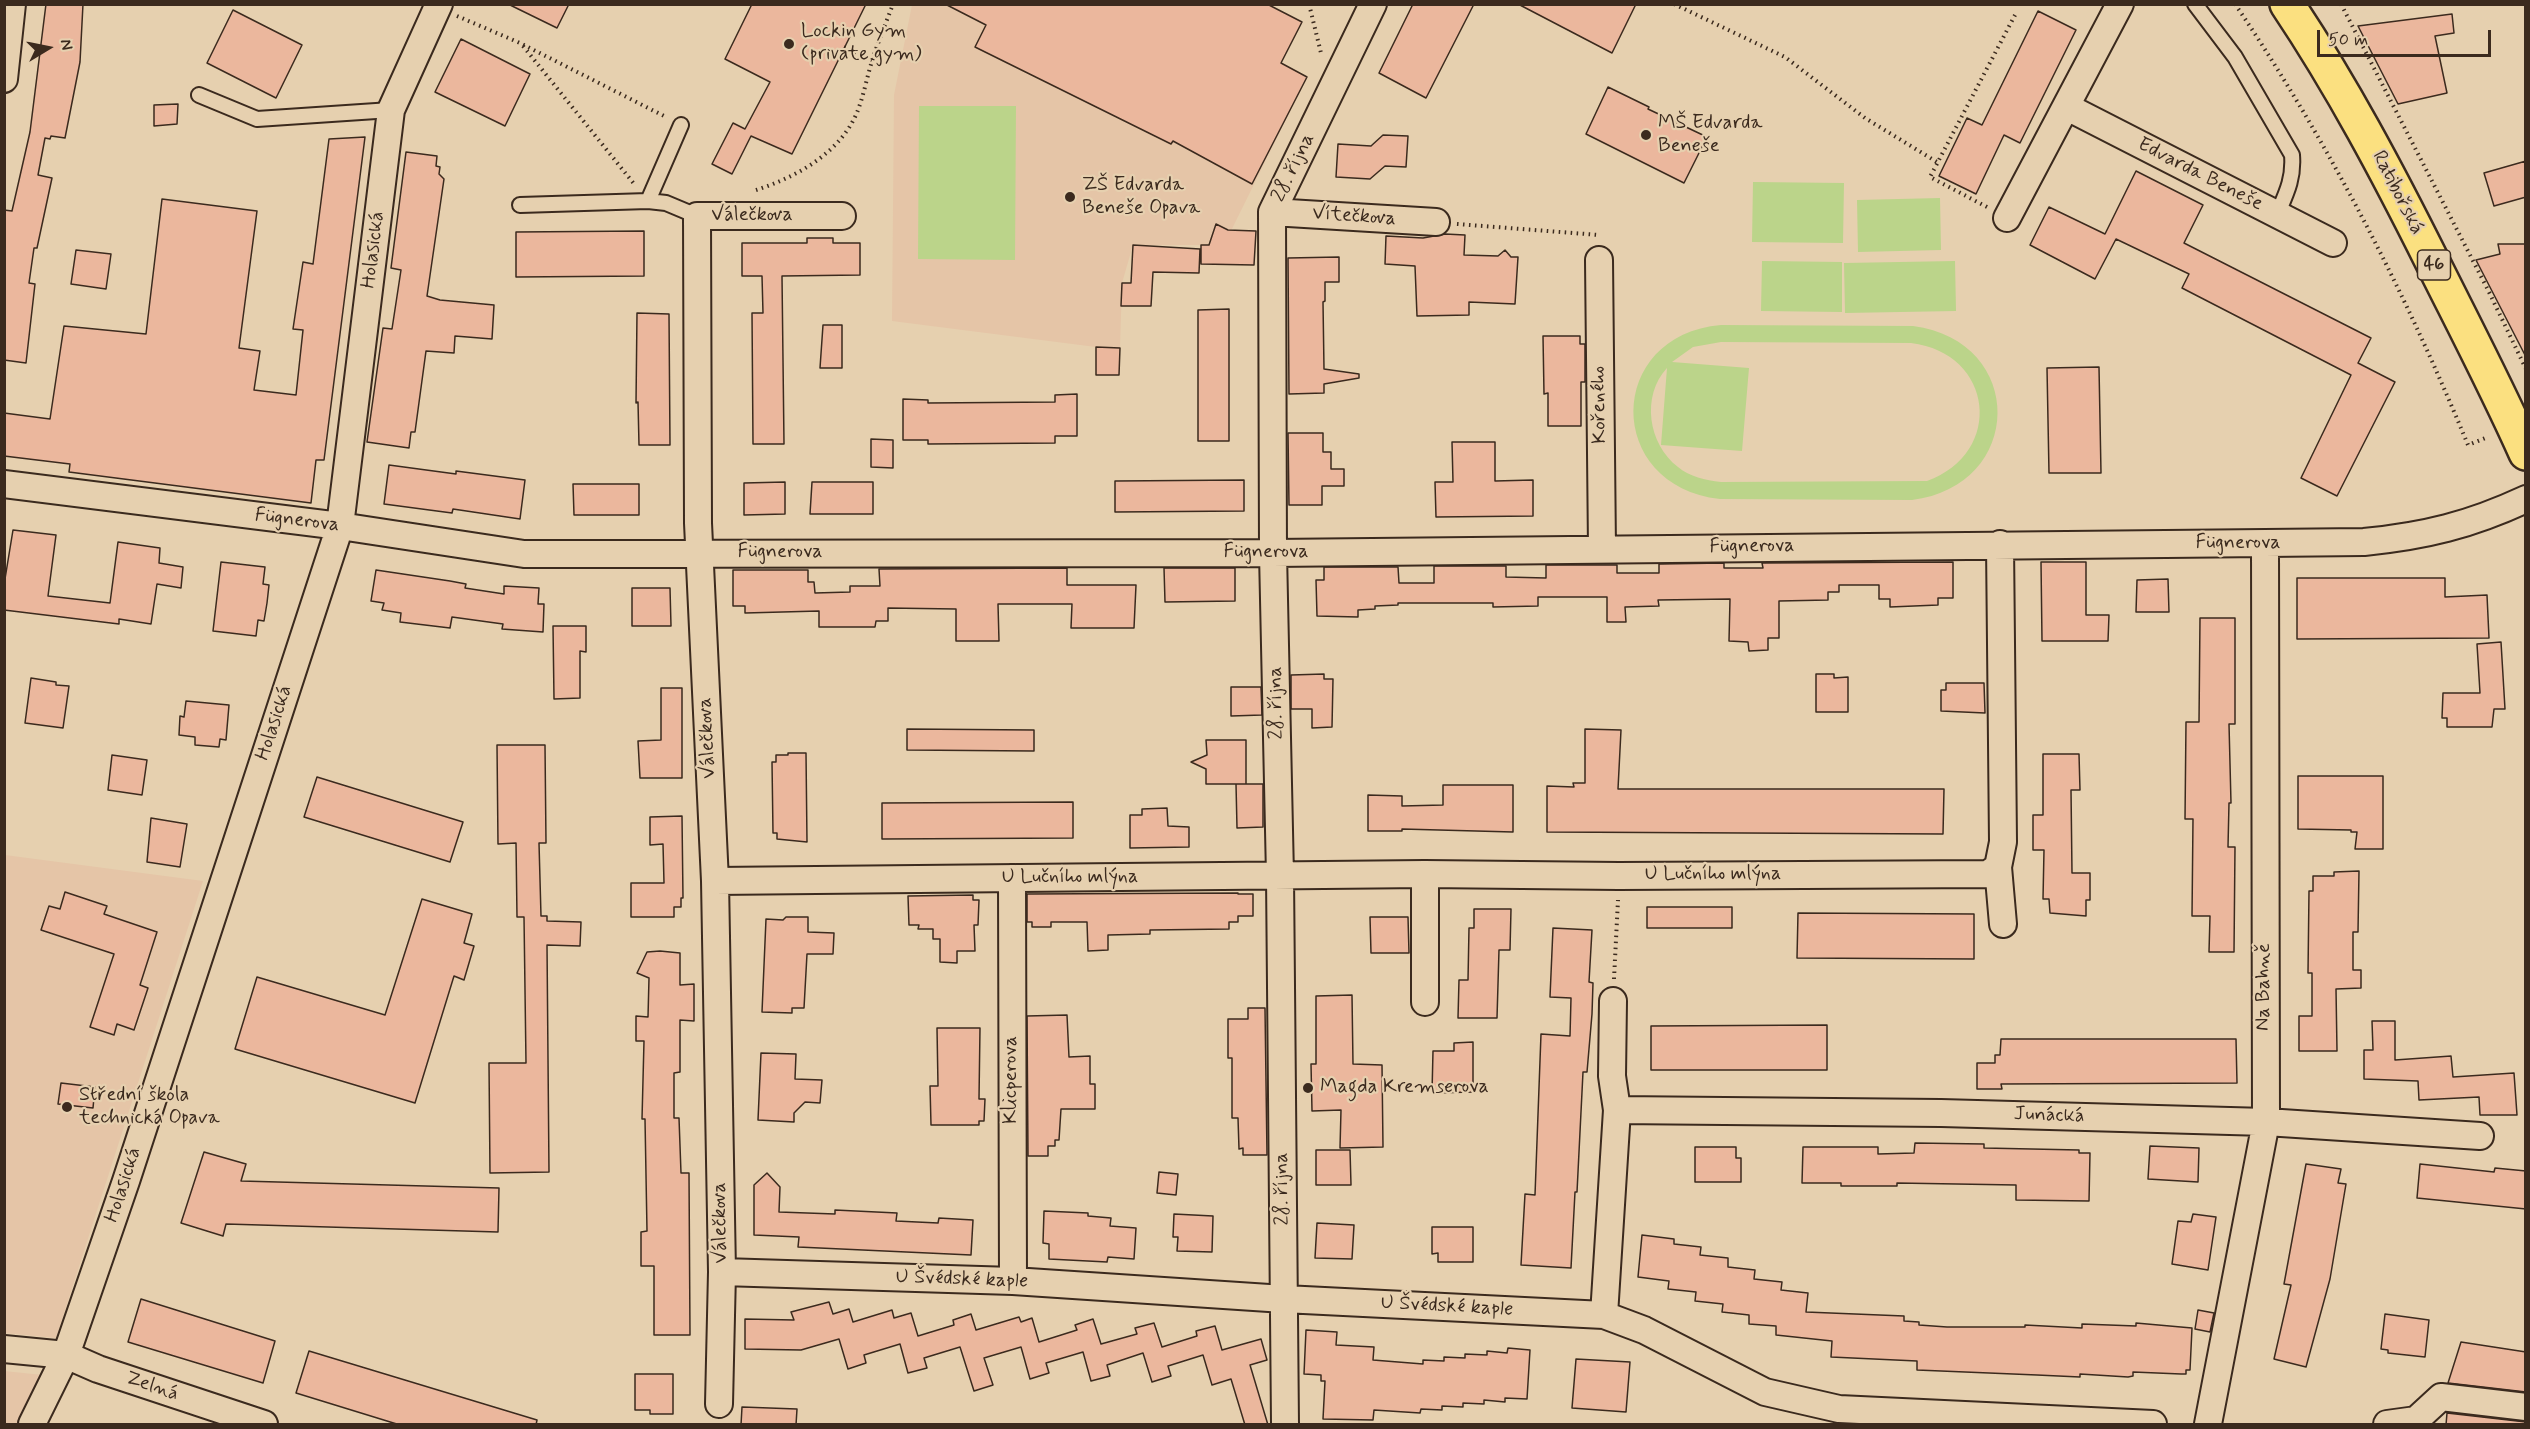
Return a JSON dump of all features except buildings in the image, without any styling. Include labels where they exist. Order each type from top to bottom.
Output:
[{"type":"main road","name":"Ratibořská","points":[[2287,4],[2320,55],[2380,158],[2526,453]]},
{"type":"street","points":[[4,79],[12,4]]},
{"type":"street","name":"28. října","points":[[1285,1425],[1272,212],[1373,4]]},
{"type":"street","points":[[2007,218],[2120,4]]},
{"type":"street","name":"Holasická","points":[[32,1425],[66,1355],[126,1181],[340,526],[391,110],[438,6]]},
{"type":"street","name":"Edvarda Beneše","points":[[2067,107],[2333,243]]},
{"type":"street","name":"Vítečkova","points":[[1272,212],[1436,222]]},
{"type":"street","name":"Válečkova","points":[[719,1404],[722,1272],[715,881],[699,554],[697,216],[842,216]]},
{"type":"street","name":"Kořeného","points":[[1599,260],[1602,549]]},
{"type":"street","name":"Fügnerova","points":[[4,484],[340,526],[524,554],[1274,553],[2364,542],[2402,539],[2486,518],[2526,499]]},
{"type":"street","points":[[2000,544],[2003,842],[1998,867],[2003,924]]},
{"type":"street","name":"Na Bahně","points":[[2208,1425],[2266,1122],[2265,544]]},
{"type":"street","name":"U Lučního mlýna","points":[[715,881],[1425,874],[1619,876],[1988,874],[1998,867]]},
{"type":"street","points":[[1425,874],[1425,1002]]},
{"type":"street","name":"Klicperova","points":[[1012,878],[1013,1281]]},
{"type":"street","points":[[1604,1315],[1617,1110],[1612,1076],[1613,1001]]},
{"type":"street","name":"Junácká","points":[[1617,1110],[1941,1113],[2266,1122],[2480,1137]]},
{"type":"street","name":"U Švédské kaple","points":[[722,1272],[1013,1281],[1284,1299],[1604,1315],[1644,1330],[1765,1392],[1839,1409],[2153,1425]]},
{"type":"street","name":"Zelná","points":[[4,1349],[66,1355],[237,1421],[264,1425]]},
{"type":"street","points":[[2387,1425],[2416,1422],[2441,1397],[2526,1407]]},
{"type":"lane","points":[[2195,4],[2235,57],[2292,155],[2293,172],[2290,187],[2277,215]]},
{"type":"lane","points":[[199,95],[257,119],[391,110]]},
{"type":"lane","points":[[648,201],[681,125]]},
{"type":"lane","points":[[520,205],[666,202],[697,216]]},
{"type":"path","points":[[744,192],[773,185],[800,172],[825,154],[844,134],[858,111],[872,60],[893,4]]},
{"type":"path","points":[[1309,4],[1331,91]]},
{"type":"path","points":[[1674,4],[1785,57],[1865,118],[1937,162]]},
{"type":"path","points":[[2235,4],[2283,79],[2377,249],[2431,357],[2468,445]]},
{"type":"path","points":[[2341,4],[2526,369]]},
{"type":"path","points":[[438,6],[520,43],[681,125]]},
{"type":"path","points":[[2007,218],[1930,177],[2015,15]]},
{"type":"path","points":[[520,43],[648,201]]},
{"type":"path","points":[[844,47],[872,60]]},
{"type":"path","points":[[1436,222],[1599,234],[1599,260]]},
{"type":"path","points":[[1613,1001],[1619,876]]},
{"type":"shaded area","name":"ZŠ Edvarda Beneše Opava","points":[[1267,4],[1302,22],[1281,63],[1307,77],[1224,245],[1133,245],[1122,283],[1120,348],[1096,347],[892,321],[894,95],[912,5]]},
{"type":"shaded area","name":"Střední škola technická Opava","points":[[5,855],[203,881],[56,1338],[5,1333]]},
{"type":"shaded area","points":[[4,1371],[43,1375],[17,1424],[5,1424]]},
{"type":"green space","points":[[919,106],[1016,106],[1015,260],[918,259]]},
{"type":"green space","points":[[1753,182],[1844,183],[1843,243],[1752,242]]},
{"type":"green space","points":[[1940,198],[1941,250],[1858,252],[1857,200]]},
{"type":"green space","points":[[1762,261],[1842,262],[1842,312],[1761,311]]},
{"type":"green space","points":[[1955,261],[1956,311],[1845,313],[1844,263]]},
{"type":"green space","points":[[1721,325],[1913,326],[1950,337],[1977,358],[1993,384],[1998,413],[1992,443],[1976,469],[1949,489],[1912,500],[1720,499],[1682,488],[1655,468],[1639,441],[1634,411],[1639,381],[1656,355],[1683,335]],"holes":[[[1721,342],[1911,343],[1939,351],[1959,365],[1973,384],[1979,405],[1978,428],[1969,449],[1952,467],[1927,481],[1721,482],[1709,480],[1693,476],[1678,467],[1660,446],[1654,433],[1651,406],[1659,379],[1667,368],[1661,445],[1742,451],[1749,368],[1672,362],[1693,347]]]},
{"type":"place","name":"Lockin Gym (private gym)","points":[[789,44]]},
{"type":"place","name":"MŠ Edvarda Beneše","points":[[1646,135]]},
{"type":"place","name":"ZŠ Edvarda Beneše Opava","points":[[1070,197]]},
{"type":"place","name":"Magda Kremserova","points":[[1308,1088]]},
{"type":"place","name":"Střední škola technická Opava","points":[[67,1107]]}]
